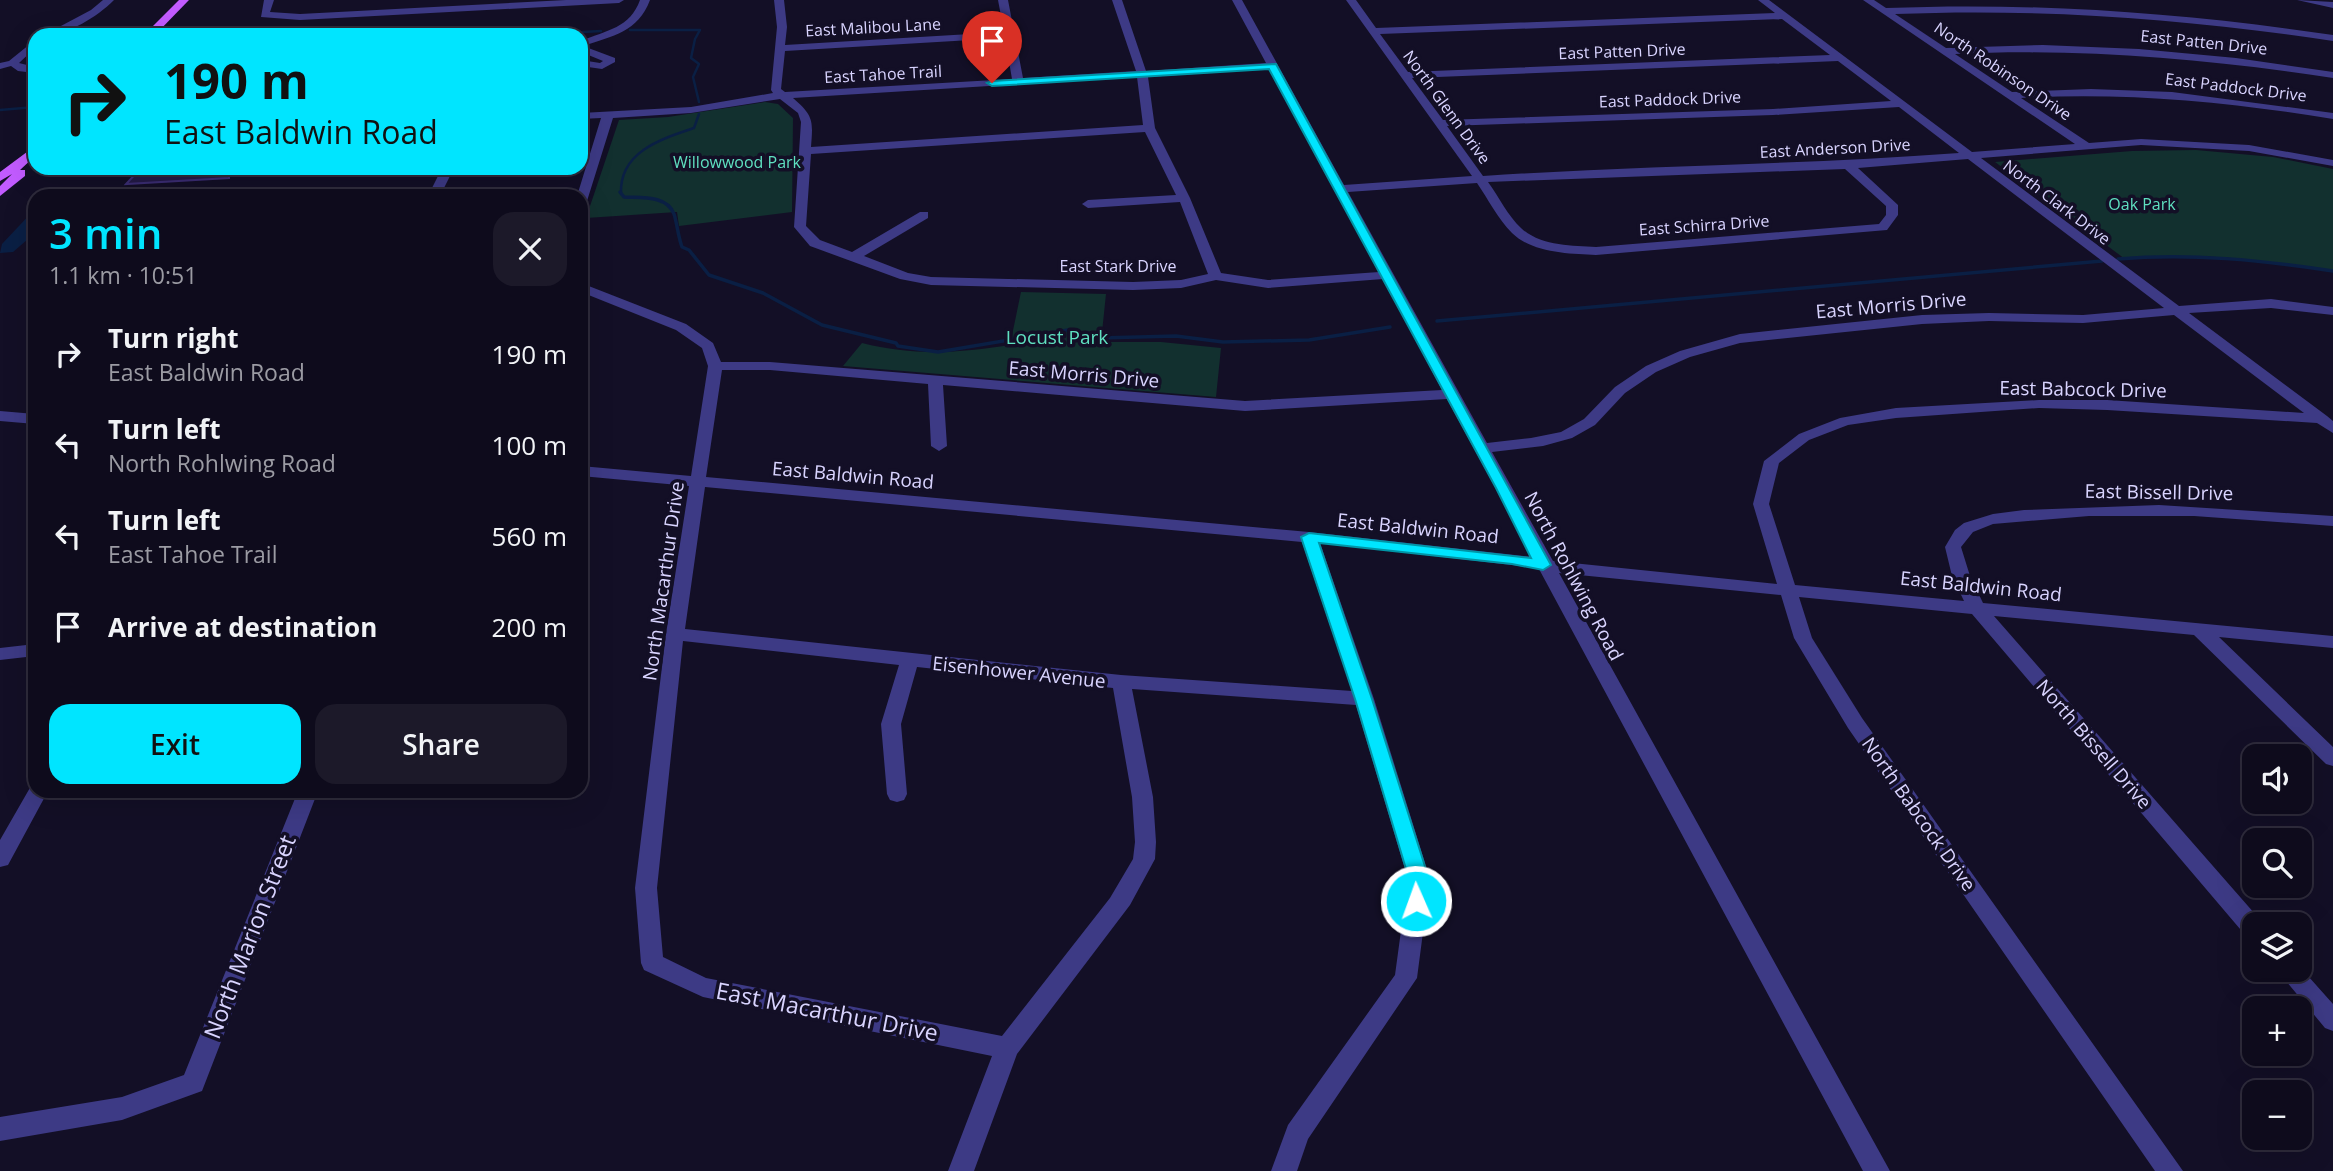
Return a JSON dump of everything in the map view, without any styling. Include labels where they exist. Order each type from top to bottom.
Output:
[{"type":"main road","points":[[156,28],[184,0]]},
{"type":"main road","points":[[0,192],[9,173],[28,155]]},
{"type":"street","points":[[63,28],[94,12],[109,0]]},
{"type":"street","points":[[269,0],[264,15],[300,17],[619,0]]},
{"type":"street","points":[[588,43],[627,26],[639,16],[645,0]]},
{"type":"street","points":[[779,0],[781,48],[776,90],[783,96]]},
{"type":"street","points":[[1003,0],[1018,82]]},
{"type":"street","points":[[1117,0],[1142,74],[1149,128],[1184,198],[1216,276]]},
{"type":"street","name":"North Rohlwing Road","points":[[1237,0],[1543,565],[1877,1171]]},
{"type":"street","name":"North Glenn Drive","points":[[1352,0],[1517,231]]},
{"type":"street","name":"North Clark Drive","points":[[1763,0],[2327,423]]},
{"type":"street","name":"North Robinson Drive","points":[[1868,0],[2086,146]]},
{"type":"street","points":[[2302,0],[2333,5]]},
{"type":"street","points":[[1885,11],[2012,7],[2078,9],[2223,21],[2333,38]]},
{"type":"street","points":[[1374,31],[1783,16]]},
{"type":"street","name":"East Malibou Lane","points":[[781,48],[1009,35]]},
{"type":"street","name":"East Patten Drive","points":[[1945,51],[2037,47],[2122,49],[2222,58],[2333,75]]},
{"type":"street","points":[[0,66],[13,63],[28,49]]},
{"type":"street","points":[[588,49],[611,60],[602,66],[588,64]]},
{"type":"street","name":"East Patten Drive","points":[[1405,75],[1839,58]]},
{"type":"street","points":[[13,63],[28,69]]},
{"type":"street","name":"East Tahoe Trail","points":[[588,116],[691,110],[748,99],[783,96],[1272,66]]},
{"type":"street","name":"East Paddock Drive","points":[[2010,95],[2085,91],[2167,94],[2221,99],[2333,116]]},
{"type":"street","name":"East Stark Drive","points":[[783,96],[803,112],[807,122],[800,227],[815,243],[905,276],[931,281],[1133,286],[1181,284],[1216,276],[1268,284],[1385,275]]},
{"type":"street","name":"East Paddock Drive","points":[[1440,123],[1786,111],[1901,104]]},
{"type":"street","points":[[585,189],[607,115]]},
{"type":"street","points":[[804,151],[1149,128]]},
{"type":"street","name":"East Anderson Drive","points":[[1338,188],[1561,174],[1849,165],[2141,142],[2204,144],[2261,150],[2333,163]]},
{"type":"street","name":"East Schirra Drive","points":[[1517,231],[1534,242],[1555,248],[1596,251],[1884,227],[1892,215],[1892,205],[1849,165]]},
{"type":"street","points":[[1088,204],[1184,198]]},
{"type":"street","points":[[852,258],[924,215]]},
{"type":"street","points":[[588,290],[681,327],[708,346],[715,366]]},
{"type":"street","name":"East Morris Drive","points":[[1482,448],[1558,438],[1578,430],[1600,412],[1618,391],[1645,372],[1682,354],[1726,341],[1772,334],[1955,318],[2082,319],[2265,304],[2315,307],[2333,311]]},
{"type":"street","name":"East Morris Drive","points":[[715,366],[770,366],[1245,406],[1451,394]]},
{"type":"street","name":"North Macarthur Drive","points":[[652,963],[646,888],[675,634],[715,366]]},
{"type":"street","points":[[935,381],[939,446]]},
{"type":"street","name":"East Babcock Drive","points":[[1804,436],[1845,421],[1896,413],[2016,405],[2107,405],[2327,423]]},
{"type":"street","points":[[0,416],[28,418]]},
{"type":"street","name":"North Babcock Drive","points":[[1804,436],[1772,461],[1761,504],[1803,638],[1818,667],[1855,723],[2170,1171]]},
{"type":"street","name":"East Baldwin Road","points":[[588,472],[1309,537],[1512,559],[1573,570],[2333,642]]},
{"type":"street","name":"East Bissell Drive","points":[[1953,547],[1960,534],[1974,525],[2025,515],[2108,509],[2184,510],[2333,521]]},
{"type":"street","points":[[1284,1171],[1297,1133],[1406,978],[1419,879],[1364,699],[1309,537]]},
{"type":"street","name":"North Bissell Drive","points":[[1953,547],[1961,576],[1976,607],[2242,915]]},
{"type":"street","points":[[2199,629],[2333,759]]},
{"type":"street","name":"Eisenhower Avenue","points":[[675,634],[1121,682],[1364,699]]},
{"type":"street","points":[[0,654],[28,651]]},
{"type":"street","points":[[897,794],[891,724],[910,660]]},
{"type":"street","points":[[961,1171],[1007,1048],[1114,910],[1144,858],[1145,814],[1121,682]]},
{"type":"street","points":[[0,859],[34,798]]},
{"type":"street","name":"North Marion Street","points":[[0,1129],[109,1114],[145,1104],[193,1083],[305,798]]},
{"type":"street","name":"East Macarthur Drive","points":[[652,963],[703,986],[1007,1048]]},
{"type":"street","points":[[2299,982],[2333,1021]]},
{"type":"green space","name":"Willowwood Park","points":[[765,102],[778,104],[793,118],[792,212],[679,226],[677,212],[588,218],[619,120],[668,117]]},
{"type":"green space","name":"Oak Park","points":[[2196,150],[2273,157],[2333,169],[2333,271],[2204,256],[2125,259],[1995,162],[2132,151]]},
{"type":"green space","name":"Locust Park","points":[[1021,292],[1106,294],[1101,342],[1161,342],[1221,348],[1216,397],[843,366],[862,343],[899,350],[936,352],[1010,345]]},
{"type":"water","points":[[28,216],[28,239],[13,252],[0,253],[2,244]]},
{"type":"building","points":[[134,175],[229,175],[229,178],[126,184]]},
{"type":"waterway","points":[[630,30],[700,30],[691,58],[699,64],[693,77],[699,102]]},
{"type":"waterway","points":[[588,32],[601,31]]},
{"type":"waterway","points":[[0,110],[28,108]]},
{"type":"waterway","points":[[621,193],[622,180],[635,158],[644,149],[694,128],[699,114]]},
{"type":"waterway","points":[[621,193],[624,197],[666,203],[674,214],[682,247],[689,250],[709,275],[763,293],[822,325],[896,343],[898,346],[938,352],[1068,330],[1099,338],[1176,336],[1223,342],[1309,340],[1390,327]]},
{"type":"waterway","points":[[2118,259],[2226,259],[2333,271]]},
{"type":"waterway","points":[[1437,321],[2102,261]]},
{"type":"route","points":[[992,83],[1272,66],[1482,448],[1543,565],[1512,559],[1309,537],[1364,699],[1419,879],[1416,901]]}]
